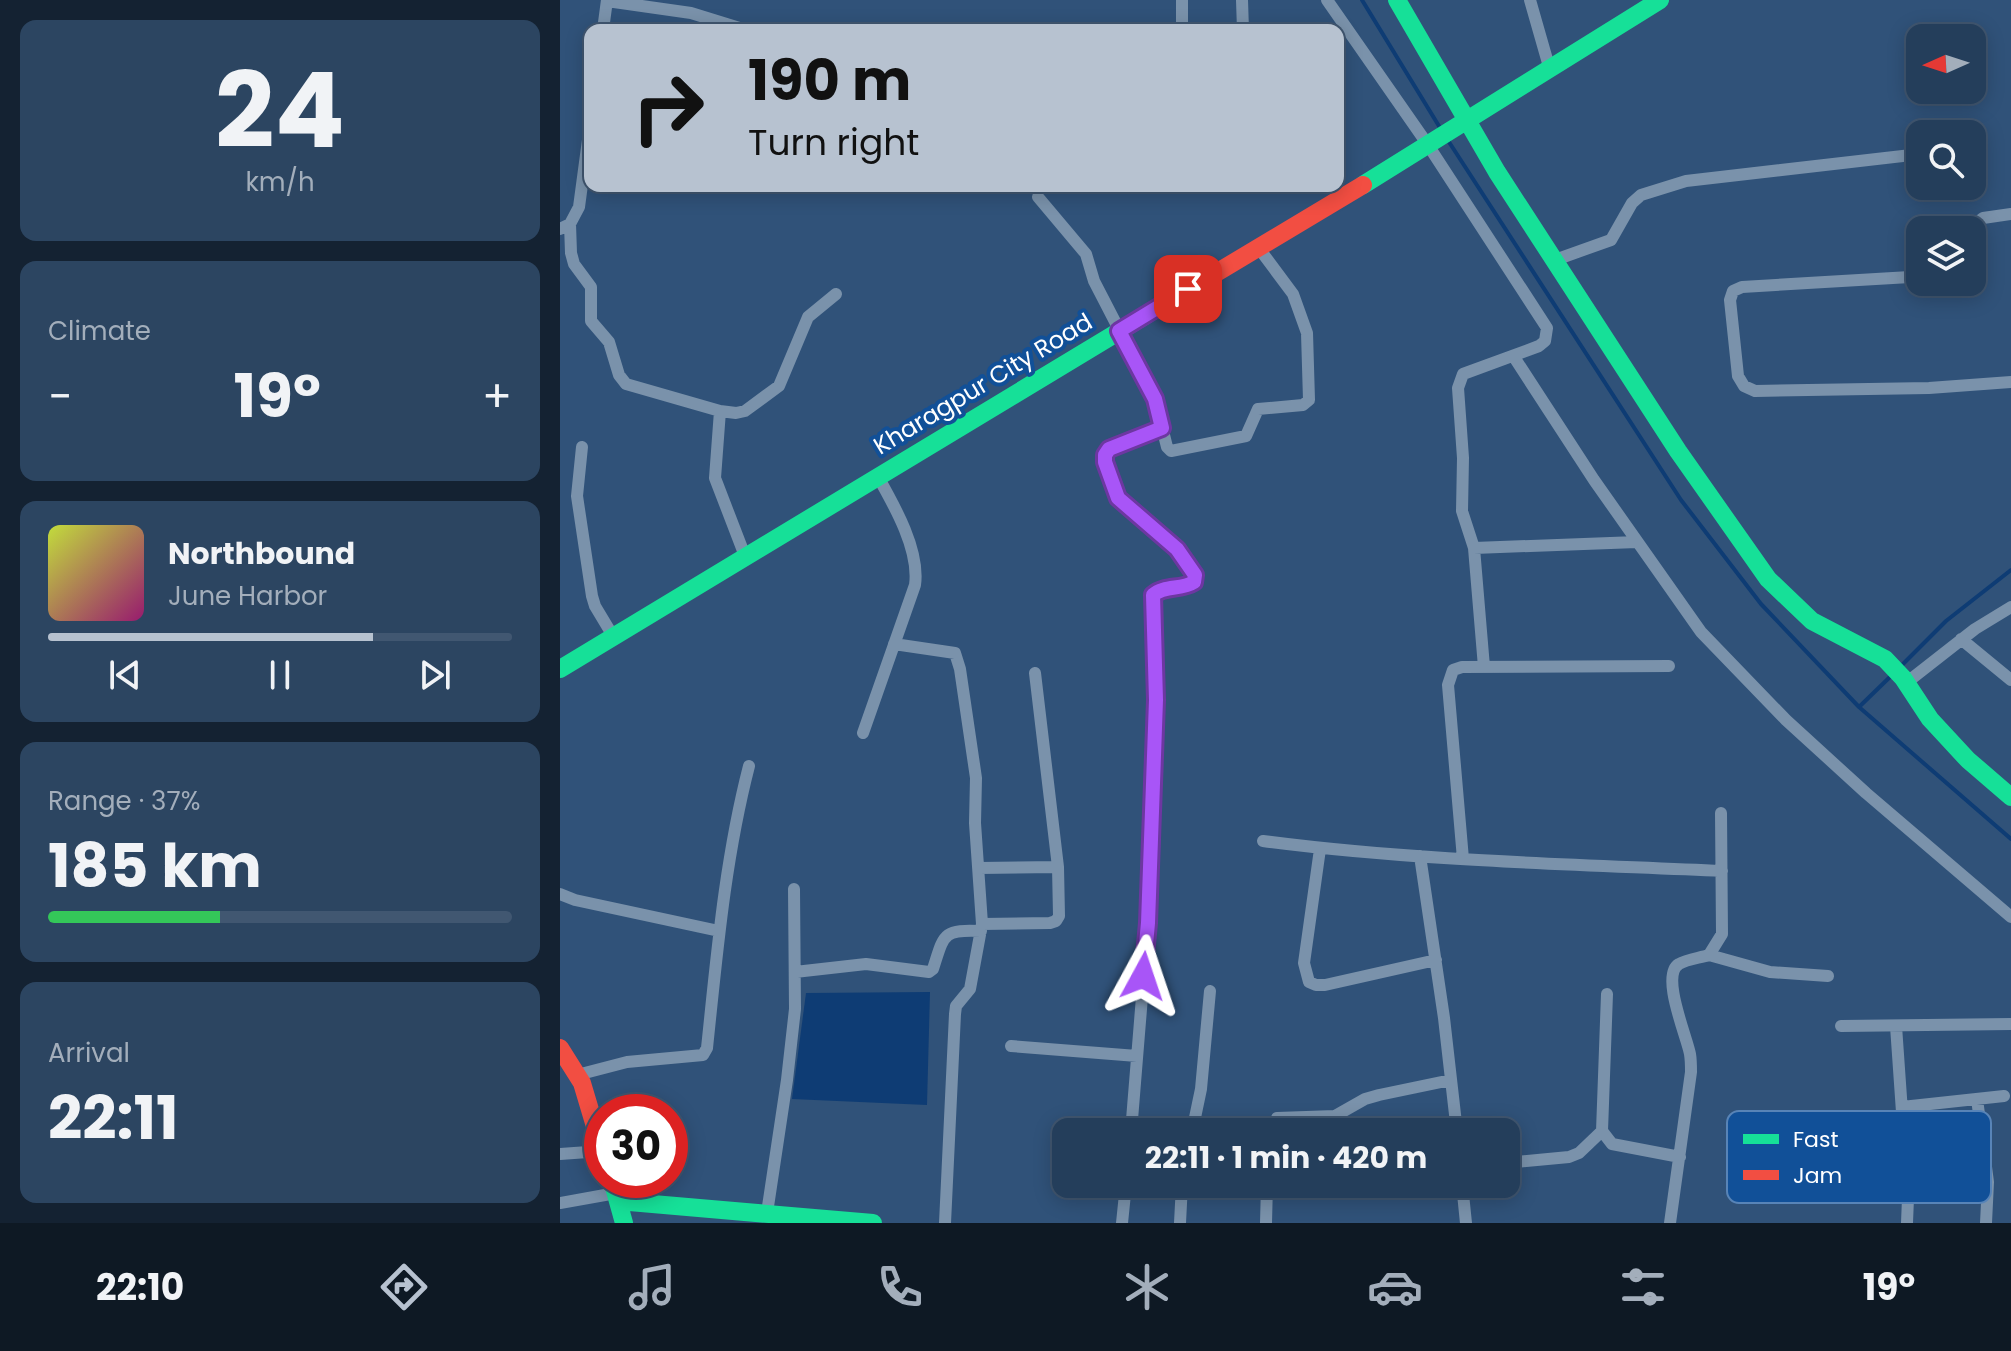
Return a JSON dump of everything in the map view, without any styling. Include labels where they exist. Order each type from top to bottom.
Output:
[{"type":"main road","points":[[1397,0],[1460,126],[1555,260],[1678,451],[1768,579],[1812,621],[1885,659],[1904,680],[1930,719],[1968,760],[2011,797]]},
{"type":"main road","name":"Kharagpur City Road","points":[[560,669],[1460,126],[1660,0]]},
{"type":"main road","points":[[560,1048],[582,1083],[585,1094]]},
{"type":"main road","points":[[617,1198],[624,1223]]},
{"type":"main road","points":[[658,1198],[873,1223]]},
{"type":"street","points":[[604,24],[607,0],[693,6],[733,24]]},
{"type":"street","points":[[1182,0],[1182,24]]},
{"type":"street","points":[[1242,0],[1243,24]]},
{"type":"street","points":[[1327,0],[1430,144],[1547,328],[1545,341],[1539,346],[1463,374],[1459,380],[1462,511],[1474,548],[1484,667]]},
{"type":"street","points":[[1530,0],[1550,70]]},
{"type":"street","points":[[1555,260],[1611,240],[1632,203],[1641,195],[1686,181],[1906,156]]},
{"type":"street","points":[[584,170],[579,207],[565,226],[574,264],[591,287],[591,321],[609,342],[619,375],[632,387],[720,411],[745,411],[779,386],[808,317],[836,294]]},
{"type":"street","points":[[1038,197],[1086,254],[1094,281],[1155,399],[1167,447],[1171,451],[1246,436],[1258,409],[1303,405],[1309,400],[1307,333],[1293,294],[1258,247]]},
{"type":"street","points":[[1986,218],[2011,214]]},
{"type":"street","points":[[1906,277],[1742,287],[1733,291],[1730,300],[1738,376],[1744,386],[1755,391],[1787,391],[1929,388],[2011,382]]},
{"type":"street","points":[[1514,357],[1701,632],[1786,720],[2011,917]]},
{"type":"street","points":[[720,411],[715,478],[745,556]]},
{"type":"street","points":[[1132,1118],[1148,923],[1156,700],[1153,595],[1158,591],[1190,585],[1195,575],[1177,549],[1118,498],[1105,455],[1109,449],[1162,428]]},
{"type":"street","points":[[582,447],[577,496],[592,596],[613,636]]},
{"type":"street","points":[[863,733],[917,573],[901,521],[877,475]]},
{"type":"street","points":[[1474,548],[1637,542]]},
{"type":"street","points":[[1904,680],[2011,607]]},
{"type":"street","points":[[1961,639],[2011,680]]},
{"type":"street","points":[[894,644],[951,651],[958,659],[976,778],[974,811],[982,927],[970,989],[956,1006],[945,1223]]},
{"type":"street","points":[[1463,859],[1449,676],[1453,670],[1462,667],[1669,666]]},
{"type":"street","points":[[795,972],[866,964],[929,972],[933,969],[943,938],[949,933],[1056,921],[1060,910],[1058,867],[1035,673]]},
{"type":"street","points":[[577,1075],[627,1062],[703,1055],[707,1048],[734,826],[749,766]]},
{"type":"street","points":[[1709,955],[1722,934],[1721,813]]},
{"type":"street","points":[[1263,841],[1320,849],[1463,859],[1722,871]]},
{"type":"street","points":[[1320,849],[1304,954],[1305,975],[1309,982],[1325,985],[1436,960]]},
{"type":"street","points":[[1420,856],[1455,1118]]},
{"type":"street","points":[[979,868],[1058,867]]},
{"type":"street","points":[[767,1213],[795,1009],[794,889]]},
{"type":"street","points":[[560,894],[575,900],[719,931]]},
{"type":"street","points":[[1670,1223],[1691,1072],[1690,1054],[1678,1017],[1672,978],[1678,964],[1709,955],[1770,972],[1828,976]]},
{"type":"street","points":[[1195,1118],[1201,1089],[1210,991]]},
{"type":"street","points":[[1607,994],[1602,1131],[1612,1144],[1680,1157]]},
{"type":"street","points":[[1841,1026],[2011,1024]]},
{"type":"street","points":[[1896,1026],[1902,1111]]},
{"type":"street","points":[[1011,1046],[1137,1056]]},
{"type":"street","points":[[1277,1118],[1335,1116],[1365,1099],[1451,1080]]},
{"type":"street","points":[[1902,1107],[2004,1096]]},
{"type":"street","points":[[1977,1099],[1979,1111]]},
{"type":"street","points":[[1520,1162],[1569,1157],[1579,1153],[1602,1131]]},
{"type":"street","points":[[560,1154],[584,1152]]},
{"type":"street","points":[[560,1203],[585,1198]]},
{"type":"street","points":[[1122,1223],[1125,1198]]},
{"type":"street","points":[[1180,1223],[1181,1198]]},
{"type":"street","points":[[1266,1223],[1267,1198]]},
{"type":"street","points":[[1463,1198],[1466,1223]]},
{"type":"street","points":[[1907,1223],[1908,1203]]},
{"type":"street","points":[[1986,1223],[1987,1203]]},
{"type":"water","points":[[930,992],[927,1105],[792,1099],[806,993]]},
{"type":"waterway","points":[[1362,0],[1442,131]]},
{"type":"waterway","points":[[1449,142],[1681,500],[1761,604],[1859,707],[2011,839]]},
{"type":"waterway","points":[[1901,666],[1946,621],[2011,570]]},
{"type":"waterway","points":[[1859,707],[1892,675]]},
{"type":"traffic: fast","points":[[1397,0],[1497,172],[1678,451],[1768,579],[1812,621],[1885,659],[1903,678],[1930,719],[1968,760],[2011,797]]},
{"type":"traffic: fast","points":[[1363,185],[1660,0]]},
{"type":"traffic: fast","points":[[560,669],[1176,297]]},
{"type":"traffic: fast","points":[[617,1198],[624,1223]]},
{"type":"traffic: fast","points":[[618,1201],[873,1223]]},
{"type":"traffic: jam","points":[[1176,297],[1363,185]]},
{"type":"traffic: jam","points":[[560,1048],[582,1083],[585,1094]]},
{"type":"route","points":[[1143,976],[1148,923],[1156,700],[1153,595],[1158,591],[1190,585],[1195,575],[1177,549],[1118,498],[1105,455],[1109,449],[1162,428],[1155,399],[1119,331],[1188,289]]}]
